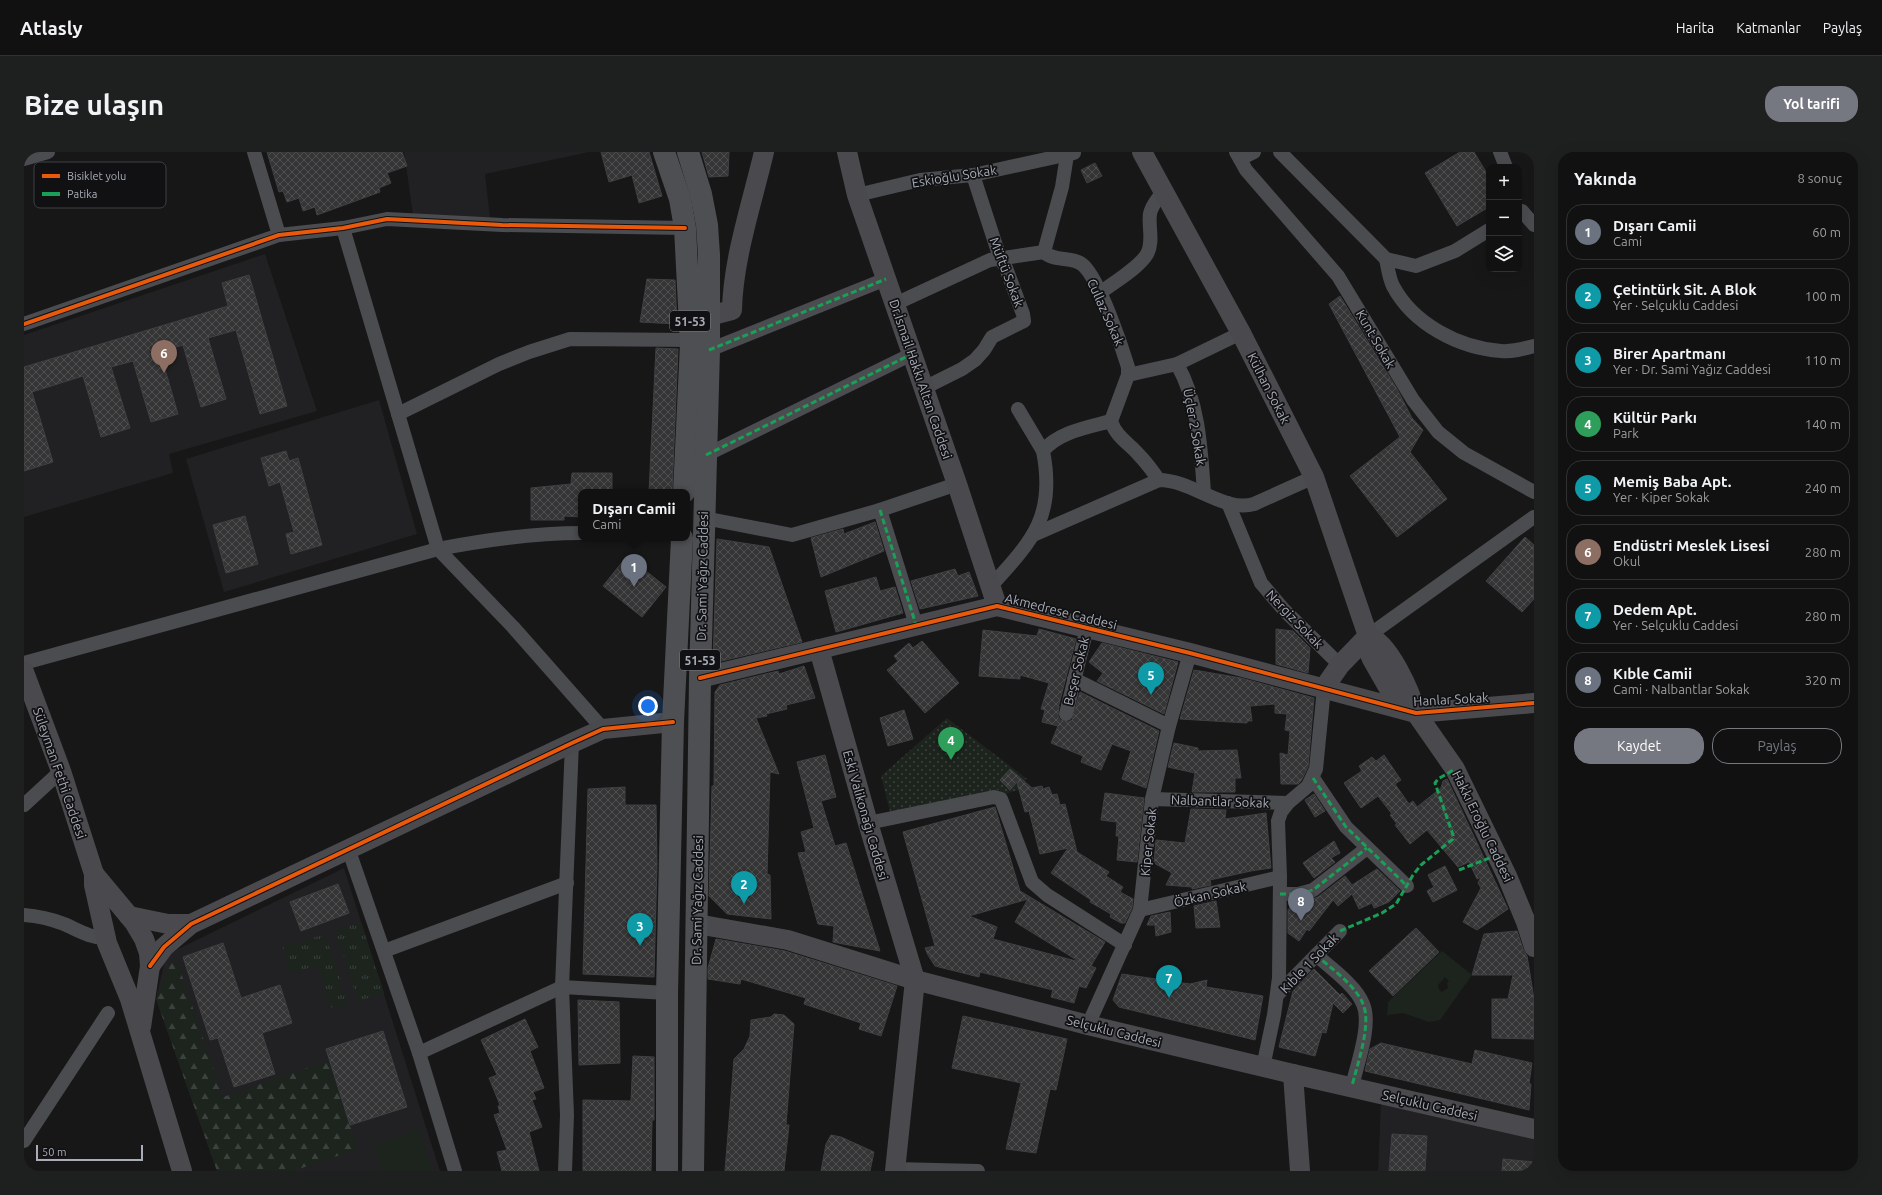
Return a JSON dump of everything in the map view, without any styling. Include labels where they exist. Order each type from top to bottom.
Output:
[{"type":"main road","name":"Dr. Sami Yağız Caddesi","points":[[664,152],[680,199],[685,228],[700,345],[706,455],[700,678],[693,1171]]},
{"type":"main road","name":"Dr. Sami Yağız Caddesi","points":[[684,489],[700,345],[709,316],[709,255],[707,225],[701,194],[688,152]]},
{"type":"main road","name":"Dr. Sami Yağız Caddesi","points":[[667,1171],[667,992],[673,722],[682,541]]},
{"type":"street","points":[[24,160],[48,152]]},
{"type":"street","points":[[254,152],[279,236]]},
{"type":"street","points":[[709,316],[732,310],[732,289],[737,262],[764,152]]},
{"type":"street","name":"Dr.İsmail Hakkı Altan Caddesi","points":[[847,152],[857,195],[958,484],[997,606]]},
{"type":"street","name":"Külhan Sokak","points":[[1142,152],[1241,334],[1314,477],[1368,636]]},
{"type":"street","points":[[1238,156],[1254,152]]},
{"type":"street","points":[[1280,152],[1386,259],[1392,284],[1403,301],[1431,327],[1457,341],[1501,351],[1516,351],[1534,346]]},
{"type":"street","points":[[1500,152],[1505,164]]},
{"type":"street","points":[[895,304],[972,267],[1000,258],[1044,252],[1072,153]]},
{"type":"street","name":"Eskioğlu Sokak","points":[[857,195],[920,180],[973,175],[1072,153]]},
{"type":"street","name":"Kunt Sokak","points":[[1238,156],[1246,170],[1338,276],[1412,400],[1438,432],[1464,453],[1534,492]]},
{"type":"street","name":"Müftü Sokak","points":[[924,388],[962,369],[975,360],[984,350],[992,337],[1024,322],[1023,314],[1006,268],[1000,258],[973,175]]},
{"type":"street","points":[[1100,293],[1132,269],[1148,254],[1150,244],[1150,214],[1152,206],[1164,190]]},
{"type":"street","points":[[1522,210],[1534,225]]},
{"type":"street","points":[[24,324],[279,236],[343,228],[387,219],[502,225],[685,228]]},
{"type":"street","points":[[343,228],[438,549],[513,627],[603,729]]},
{"type":"street","points":[[1386,259],[1416,266],[1455,251],[1486,232]]},
{"type":"street","name":"Cullaz Sokak","points":[[1044,252],[1049,257],[1078,262],[1084,265],[1100,293],[1125,356],[1128,375],[1111,421]]},
{"type":"street","points":[[398,414],[499,364],[529,352],[570,339],[700,345],[886,279]]},
{"type":"street","points":[[1128,375],[1177,364],[1241,334]]},
{"type":"street","points":[[706,455],[912,354]]},
{"type":"street","name":"Üçler 2 Sokak","points":[[1177,364],[1186,380],[1193,403],[1200,445],[1204,493]]},
{"type":"street","points":[[990,587],[1020,554],[1033,535],[1043,516],[1047,496],[1047,478],[1043,451],[1018,409]]},
{"type":"street","points":[[1043,451],[1052,441],[1111,421],[1119,436],[1138,453],[1159,480]]},
{"type":"street","points":[[1033,535],[1159,480],[1170,480],[1228,503],[1244,507],[1314,477]]},
{"type":"street","points":[[704,518],[792,534],[880,510],[958,484]]},
{"type":"street","name":"Nergiz Sokak","points":[[1228,503],[1261,583],[1284,610],[1340,665]]},
{"type":"street","points":[[880,510],[916,625]]},
{"type":"street","points":[[1324,688],[1340,665],[1368,636],[1534,517]]},
{"type":"street","points":[[24,663],[438,549],[494,538],[546,533],[578,532]]},
{"type":"street","name":"Akmedrese Caddesi","points":[[700,678],[997,606],[1190,652],[1324,688]]},
{"type":"street","name":"Beşer Sokak","points":[[1066,714],[1087,628]]},
{"type":"street","points":[[1368,636],[1372,637],[1384,648],[1406,683],[1416,713]]},
{"type":"street","name":"Eski Valikonağı Caddesi","points":[[819,649],[868,823],[915,980]]},
{"type":"street","name":"Kiper Sokak","points":[[1088,1024],[1140,910],[1152,799],[1169,726],[1190,652]]},
{"type":"street","name":"Süleyman Fethi Caddesi","points":[[24,672],[61,771],[94,874],[94,885],[110,954],[130,1000],[182,1171]]},
{"type":"street","points":[[1074,679],[1169,726]]},
{"type":"street","name":"Hanlar Sokak","points":[[1324,688],[1416,713],[1534,703]]},
{"type":"street","name":"Nalbantlar Sokak","points":[[1263,1067],[1277,996],[1280,894],[1278,821],[1281,812],[1288,803],[1308,786],[1313,778],[1318,760],[1324,688]]},
{"type":"street","name":"Hakkı Eroğlu Caddesi","points":[[1416,713],[1455,769],[1507,876],[1526,922],[1534,947]]},
{"type":"street","points":[[150,966],[164,947],[192,924],[349,851],[572,743],[603,729],[673,722]]},
{"type":"street","points":[[566,1171],[567,1115],[562,987],[572,743]]},
{"type":"street","points":[[24,805],[61,771]]},
{"type":"street","points":[[1313,778],[1338,816],[1367,848],[1407,886]]},
{"type":"street","points":[[868,823],[994,797],[1001,799],[1032,882],[1047,895],[1125,945]]},
{"type":"street","name":"Nalbantlar Sokak","points":[[1152,799],[1288,803]]},
{"type":"street","points":[[1280,894],[1298,894],[1313,890],[1367,848]]},
{"type":"street","points":[[349,851],[419,1053],[455,1171]]},
{"type":"street","name":"Süleyman Fethi Caddesi","points":[[94,874],[129,916],[144,940],[149,953],[150,966],[140,1032]]},
{"type":"street","name":"Özkan Sokak","points":[[1140,910],[1280,877]]},
{"type":"street","points":[[384,951],[567,883]]},
{"type":"street","points":[[24,915],[40,917],[63,924],[94,938],[106,938]]},
{"type":"street","points":[[129,916],[168,924],[192,924]]},
{"type":"street","name":"Selçuklu Caddesi","points":[[697,924],[788,940],[915,980],[1088,1024],[1263,1067],[1352,1086],[1534,1129]]},
{"type":"street","name":"Kıble 1 Sokak","points":[[1277,996],[1340,931]]},
{"type":"street","points":[[1316,955],[1353,989],[1363,1003],[1366,1012],[1365,1029],[1352,1086]]},
{"type":"street","points":[[915,980],[895,1170],[978,1171]]},
{"type":"street","points":[[419,1053],[562,987],[667,992]]},
{"type":"street","points":[[24,1141],[108,1013]]},
{"type":"street","points":[[1293,1074],[1300,1171]]},
{"type":"shaded area","points":[[404,152],[589,152],[485,174],[490,218],[413,214]]},
{"type":"shaded area","points":[[265,254],[317,411],[169,454],[173,473],[24,517],[24,335]]},
{"type":"shaded area","points":[[379,400],[417,534],[224,592],[186,459]]},
{"type":"shaded area","points":[[344,868],[440,1171],[217,1171],[156,999],[166,955]]},
{"type":"shaded area","points":[[1381,1102],[1534,1136],[1534,1171],[1425,1171],[1427,1136],[1392,1134],[1389,1171],[1378,1171]]},
{"type":"green space","points":[[947,718],[1027,779],[1018,790],[1002,795],[999,790],[891,815],[881,776]]},
{"type":"green space","points":[[361,922],[384,993],[358,1001],[335,930]]},
{"type":"green space","points":[[325,934],[348,1004],[332,1009],[317,965],[290,974],[282,948]]},
{"type":"green space","points":[[1442,951],[1472,975],[1440,1020],[1429,1022],[1403,1013],[1387,1015],[1388,1002]],"holes":[[[1445,977],[1449,981],[1447,983],[1448,988],[1442,992],[1439,990],[1438,985]]]},
{"type":"green space","points":[[177,961],[223,1097],[328,1061],[358,1149],[293,1171],[217,1171],[156,999],[170,964]]},
{"type":"green space","points":[[419,1130],[432,1171],[382,1171],[374,1145]]},
{"type":"building","points":[[267,152],[402,152],[407,166],[387,173],[391,183],[379,188],[380,192],[317,215],[315,207],[303,211],[299,198],[287,202],[283,191],[279,192]]},
{"type":"building","points":[[601,152],[649,152],[662,196],[639,203],[632,175],[609,182]]},
{"type":"building","points":[[702,152],[729,152],[728,176],[709,177]]},
{"type":"building","points":[[1460,152],[1474,152],[1486,172],[1486,209],[1457,226],[1425,173]]},
{"type":"building","points":[[1095,163],[1102,176],[1087,183],[1081,170]]},
{"type":"building","points":[[249,275],[287,406],[260,414],[236,330],[208,338],[226,399],[201,407],[183,345],[160,352],[178,414],[151,422],[133,361],[111,367],[130,428],[101,437],[83,376],[32,392],[53,462],[24,471],[24,367],[228,306],[222,283]]},
{"type":"building","points":[[647,279],[675,280],[677,324],[640,322]]},
{"type":"building","points":[[1340,296],[1397,389],[1412,418],[1423,430],[1410,452],[1447,499],[1397,537],[1350,476],[1400,437],[1329,304]]},
{"type":"building","points":[[656,348],[678,349],[672,489],[649,489]]},
{"type":"building","points":[[286,451],[289,461],[298,458],[322,545],[291,554],[286,534],[294,532],[280,482],[269,486],[261,458]]},
{"type":"building","points":[[572,473],[612,473],[612,489],[578,489],[578,517],[564,516],[564,520],[531,520],[531,488],[571,484]]},
{"type":"building","points":[[245,516],[258,564],[226,573],[213,525]]},
{"type":"building","points":[[875,522],[884,551],[821,577],[811,538],[843,529],[844,534]]},
{"type":"building","points":[[1525,537],[1534,545],[1534,599],[1522,612],[1486,581]]},
{"type":"building","points":[[717,539],[769,547],[802,642],[713,663]]},
{"type":"building","points":[[627,556],[666,587],[642,617],[603,586]]},
{"type":"building","points":[[955,569],[958,576],[969,572],[978,596],[920,609],[911,581]]},
{"type":"building","points":[[876,577],[880,591],[895,587],[903,613],[836,632],[825,591]]},
{"type":"building","points":[[1039,629],[1076,639],[1058,708],[1059,706],[1058,716],[1060,720],[1068,722],[1072,720],[1080,692],[1159,731],[1146,788],[1122,779],[1131,751],[1112,744],[1101,770],[1081,762],[1083,756],[1051,743],[1058,726],[1042,722],[1045,710],[1041,709],[1049,683],[1020,675],[1020,679],[979,676],[983,630],[1037,636]]},
{"type":"building","points":[[1276,629],[1293,631],[1310,648],[1308,673],[1276,664]]},
{"type":"building","points":[[922,641],[959,683],[925,713],[887,670],[898,661],[894,656],[909,643],[913,648]]},
{"type":"building","points":[[1102,643],[1178,662],[1164,714],[1097,681],[1103,673],[1089,662]]},
{"type":"building","points":[[804,666],[815,698],[786,705],[787,709],[756,718],[779,774],[770,772],[767,874],[770,875],[771,919],[727,914],[709,896],[712,786],[714,786],[715,692],[720,685],[778,671],[779,674]]},
{"type":"building","points":[[1194,670],[1241,678],[1314,698],[1308,767],[1298,784],[1281,784],[1280,753],[1288,755],[1290,731],[1285,730],[1287,714],[1275,713],[1275,704],[1250,706],[1252,721],[1247,721],[1247,723],[1180,719]]},
{"type":"building","points":[[904,710],[913,739],[888,746],[880,718]]},
{"type":"building","points":[[1174,743],[1198,748],[1198,751],[1237,750],[1241,778],[1235,778],[1235,792],[1192,792],[1195,773],[1168,767]]},
{"type":"building","points":[[825,755],[836,797],[821,801],[835,846],[846,843],[880,951],[833,942],[834,926],[818,924],[798,853],[806,852],[801,832],[814,828],[797,762]]},
{"type":"building","points":[[1384,755],[1401,780],[1395,784],[1409,804],[1413,801],[1417,807],[1441,788],[1443,781],[1447,779],[1508,909],[1477,930],[1463,922],[1481,888],[1478,883],[1481,877],[1477,879],[1469,862],[1458,867],[1427,830],[1410,844],[1395,825],[1397,824],[1390,815],[1392,814],[1378,796],[1361,808],[1344,783],[1362,771],[1359,766],[1372,757],[1376,761]]},
{"type":"building","points":[[1010,769],[1032,788],[1042,786],[1043,789],[1049,787],[1052,795],[1057,794],[1060,805],[1065,804],[1077,852],[1109,872],[1106,876],[1123,887],[1120,892],[1133,899],[1132,908],[1125,923],[1121,923],[1110,917],[1111,914],[1090,902],[1091,900],[1051,873],[1068,848],[1040,854],[1029,811],[1025,812],[1017,782],[1010,790],[1000,780]]},
{"type":"building","points":[[625,787],[625,805],[656,805],[657,864],[654,977],[583,974],[588,789]]},
{"type":"building","points":[[1105,793],[1144,798],[1137,862],[1117,860],[1119,836],[1116,836],[1117,822],[1101,820]]},
{"type":"building","points":[[1314,794],[1325,811],[1315,817],[1305,800]]},
{"type":"building","points":[[995,807],[1020,891],[1105,942],[1091,966],[1096,968],[1086,988],[1079,986],[1074,1003],[1051,997],[1053,990],[980,972],[979,977],[935,966],[925,948],[935,946],[903,832]],"holes":[[[1028,899],[1015,922],[1080,962],[993,939],[997,927],[969,916]]]},
{"type":"building","points":[[1191,809],[1226,810],[1225,819],[1266,813],[1271,868],[1210,880],[1211,885],[1192,889],[1192,887],[1166,885],[1172,873],[1154,863],[1156,840],[1185,843]]},
{"type":"building","points":[[1334,841],[1340,853],[1331,858],[1335,862],[1314,878],[1303,863]]},
{"type":"building","points":[[1445,866],[1457,890],[1433,902],[1427,891],[1434,887],[1428,875]]},
{"type":"building","points":[[1377,869],[1400,891],[1389,902],[1374,908],[1372,903],[1359,909],[1352,894],[1338,906],[1333,900],[1309,931],[1307,929],[1299,941],[1288,933],[1288,910],[1293,902],[1298,902],[1301,905],[1304,901],[1318,897],[1345,876],[1352,885]]},
{"type":"building","points":[[338,884],[349,913],[301,931],[290,902]]},
{"type":"building","points":[[1216,901],[1220,927],[1196,928],[1194,906]]},
{"type":"building","points":[[1170,912],[1171,932],[1156,936],[1155,925],[1147,925],[1151,916]]},
{"type":"building","points":[[1416,928],[1439,952],[1393,996],[1369,971]]},
{"type":"building","points":[[1517,931],[1527,956],[1534,999],[1534,1039],[1492,1038],[1492,999],[1508,999],[1513,975],[1472,975],[1484,934]]},
{"type":"building","points":[[716,939],[785,951],[897,986],[881,1036],[859,1029],[861,1023],[804,1004],[806,998],[741,979],[740,984],[708,979],[708,968]]},
{"type":"building","points":[[223,943],[241,998],[280,985],[292,1023],[262,1033],[275,1074],[234,1087],[218,1038],[210,1040],[183,957]]},
{"type":"building","points":[[1314,969],[1340,995],[1342,993],[1352,1004],[1343,1013],[1333,1003],[1326,1033],[1322,1032],[1315,1056],[1279,1047],[1293,991]]},
{"type":"building","points":[[1122,974],[1190,984],[1207,980],[1206,987],[1263,996],[1255,1040],[1119,1007],[1113,1000]]},
{"type":"building","points":[[578,1000],[619,1002],[620,1063],[579,1065]]},
{"type":"building","points":[[774,1014],[784,1015],[794,1024],[786,1125],[789,1125],[784,1171],[725,1171],[734,1059],[744,1049],[750,1036],[751,1020],[771,1017]]},
{"type":"building","points":[[963,1016],[1067,1039],[1056,1090],[1050,1089],[1036,1153],[1006,1149],[1021,1083],[952,1068]]},
{"type":"building","points":[[525,1019],[538,1047],[530,1051],[544,1088],[533,1092],[536,1099],[532,1100],[542,1127],[529,1132],[539,1171],[502,1171],[497,1152],[507,1150],[494,1115],[500,1113],[498,1106],[500,1105],[489,1078],[497,1075],[481,1040]]},
{"type":"building","points":[[383,1031],[407,1107],[350,1125],[326,1049]]},
{"type":"building","points":[[1381,1043],[1472,1064],[1475,1050],[1532,1063],[1529,1084],[1531,1084],[1529,1110],[1365,1071],[1370,1049]]},
{"type":"building","points":[[633,1056],[654,1057],[654,1120],[652,1120],[651,1171],[583,1171],[583,1100],[631,1101]]},
{"type":"building","points":[[1392,1134],[1427,1136],[1425,1171],[1389,1171]]},
{"type":"building","points":[[831,1135],[841,1137],[874,1152],[870,1171],[821,1171],[826,1144]]},
{"type":"building","points":[[1503,1159],[1534,1162],[1534,1171],[1502,1171]]},
{"type":"marked path","points":[[709,350],[886,279]]},
{"type":"marked path","points":[[706,455],[912,354]]},
{"type":"marked path","points":[[880,510],[916,625]]},
{"type":"marked path","points":[[1340,931],[1382,913],[1396,904],[1413,875],[1421,865],[1453,839],[1453,835],[1435,783],[1438,779],[1455,769]]},
{"type":"marked path","points":[[1313,778],[1346,827],[1407,886]]},
{"type":"marked path","points":[[1280,894],[1298,894],[1313,890],[1367,848]]},
{"type":"marked path","points":[[1459,870],[1497,855]]},
{"type":"marked path","points":[[1316,955],[1349,984],[1360,997],[1363,1004],[1366,1022],[1365,1033],[1352,1086]]},
{"type":"cycle path","points":[[24,324],[279,235],[343,228],[387,219],[502,225],[685,228]]},
{"type":"cycle path","points":[[700,678],[997,606],[1190,653],[1416,713],[1534,703]]},
{"type":"cycle path","points":[[150,966],[164,947],[191,924],[572,743],[603,729],[673,722]]},
{"type":"place","name":"Endüstri Meslek Lisesi","points":[[164,373]]},
{"type":"place","name":"Dışarı Camii","points":[[634,587]]},
{"type":"place","name":"Memiş Baba Apt.","points":[[1151,695]]},
{"type":"place","name":"Kültür Parkı","points":[[951,760]]},
{"type":"place","name":"Çetintürk Sit. A Blok","points":[[744,904]]},
{"type":"place","name":"Kıble Camii","points":[[1301,921]]},
{"type":"place","name":"Birer Apartmanı","points":[[640,946]]},
{"type":"place","name":"Dedem Apt.","points":[[1169,998]]}]
